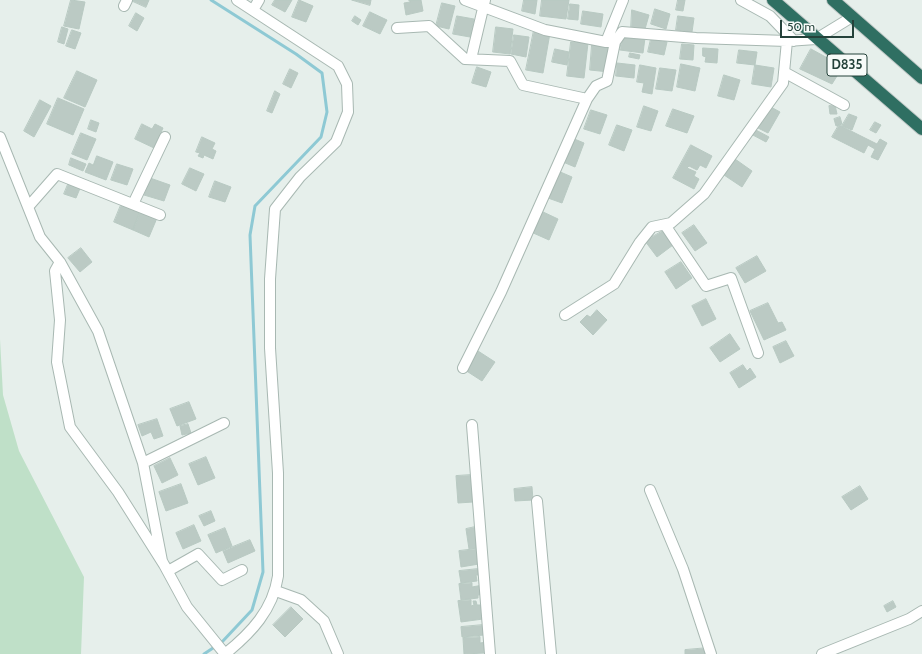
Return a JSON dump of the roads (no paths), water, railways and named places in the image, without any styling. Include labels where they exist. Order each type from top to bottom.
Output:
[{"type":"highway","name":"D835","points":[[773,0],[922,129]]},
{"type":"highway","name":"D835","points":[[833,0],[922,78]]},
{"type":"street","points":[[0,137],[40,237],[60,262],[98,331],[143,463],[162,561],[187,606],[225,654],[242,640],[262,619],[276,591],[278,576],[279,504],[270,348],[270,280],[275,209],[300,177],[336,142],[348,112],[347,84],[338,66],[237,0]]},
{"type":"street","points":[[253,10],[259,0]]},
{"type":"street","points":[[465,0],[484,3],[545,30],[611,42]]},
{"type":"street","points":[[462,368],[501,292],[587,99],[596,86],[607,81],[611,42],[623,0]]},
{"type":"street","points":[[565,315],[614,284],[640,242],[652,228],[671,223],[704,194],[783,83],[790,41],[770,16],[741,0]]},
{"type":"street","points":[[471,59],[484,3]]},
{"type":"street","points":[[611,42],[622,32],[696,38],[790,41],[816,38],[852,17]]},
{"type":"street","points":[[397,28],[429,26],[465,59],[510,61],[523,85],[587,99]]},
{"type":"street","points":[[784,72],[844,105]]},
{"type":"street","points":[[133,204],[165,138]]},
{"type":"street","points":[[28,207],[57,174],[160,215]]},
{"type":"street","points":[[665,225],[706,286],[731,278],[758,353]]},
{"type":"street","points":[[60,262],[55,271],[60,320],[57,362],[70,427],[118,492],[168,571]]},
{"type":"street","points":[[143,463],[224,423]]},
{"type":"street","points":[[472,425],[490,654]]},
{"type":"street","points":[[650,490],[683,570],[712,654]]},
{"type":"street","points":[[537,501],[551,654]]},
{"type":"street","points":[[168,571],[198,554],[222,580],[242,570]]},
{"type":"street","points":[[276,591],[302,600],[324,621],[338,654]]},
{"type":"street","points":[[822,654],[909,619],[922,611]]},
{"type":"waterway","points":[[204,654],[222,642],[252,610],[263,572],[250,235],[255,206],[321,137],[327,112],[322,73],[296,54],[211,0]]}]
